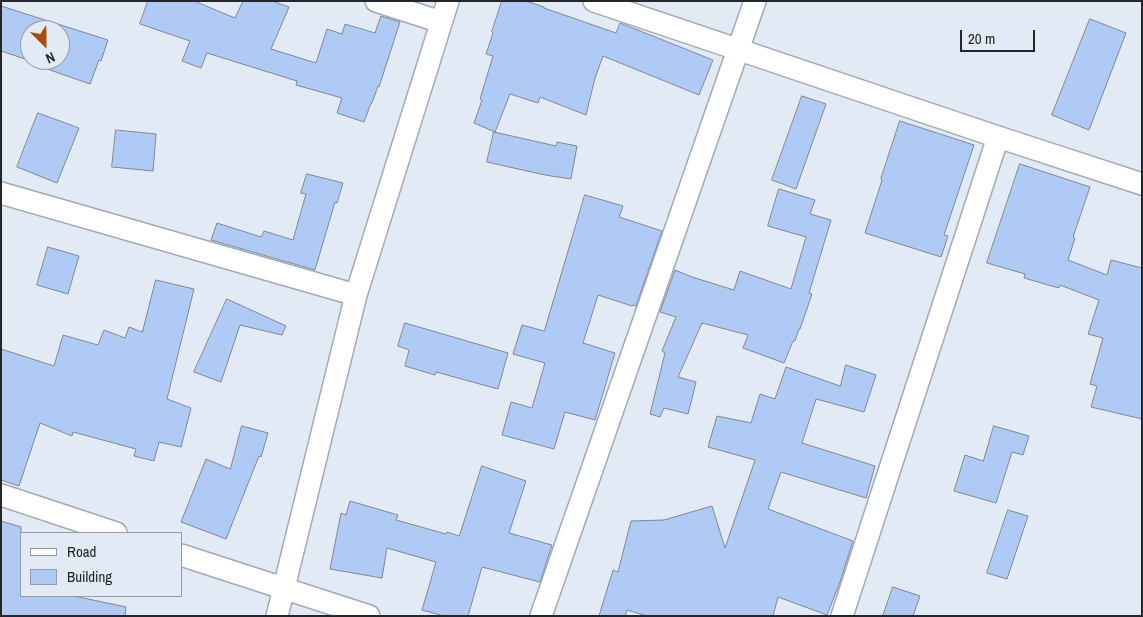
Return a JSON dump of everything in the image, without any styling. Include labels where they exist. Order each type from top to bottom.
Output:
[{"type":"street","points":[[376,1],[441,22]]},
{"type":"street","points":[[277,616],[356,295],[448,1]]},
{"type":"street","points":[[594,1],[1142,184]]},
{"type":"street","points":[[541,616],[755,1]]},
{"type":"street","points":[[842,616],[998,137]]},
{"type":"street","points":[[1,193],[356,295]]},
{"type":"street","points":[[1,495],[113,532]]},
{"type":"street","points":[[182,555],[369,616]]},
{"type":"building","points":[[148,1],[194,1],[235,18],[243,1],[272,1],[289,7],[271,49],[316,63],[327,29],[342,34],[345,24],[375,33],[381,16],[400,22],[379,87],[364,122],[337,113],[342,98],[296,85],[297,81],[207,53],[201,68],[182,61],[190,41],[140,24]]},
{"type":"building","points":[[502,1],[526,1],[616,33],[620,23],[713,60],[699,95],[603,56],[595,78],[586,115],[540,97],[538,103],[510,94],[495,132],[474,123],[493,56],[486,54]]},
{"type":"building","points":[[1,6],[45,20],[20,20],[20,57],[1,51]]},
{"type":"building","points":[[1090,19],[1126,33],[1089,130],[1052,115]]},
{"type":"building","points":[[70,28],[108,40],[90,84],[50,70],[70,70]]},
{"type":"building","points":[[802,96],[826,104],[796,189],[772,180]]},
{"type":"building","points":[[38,113],[79,128],[57,183],[17,167]]},
{"type":"building","points":[[900,121],[974,145],[944,235],[948,236],[941,257],[865,233]]},
{"type":"building","points":[[116,130],[156,134],[153,171],[112,167]]},
{"type":"building","points":[[494,132],[556,146],[557,142],[577,146],[571,179],[487,162]]},
{"type":"building","points":[[1020,164],[1090,187],[1073,237],[1075,238],[1068,260],[1107,275],[1111,260],[1142,268],[1142,419],[1091,407],[1097,386],[1090,384],[1103,338],[1088,334],[1099,300],[1060,285],[1059,288],[1024,278],[1025,274],[987,263]]},
{"type":"building","points":[[307,174],[343,183],[337,203],[335,202],[315,270],[211,240],[217,223],[261,237],[264,231],[293,240],[306,194],[301,193]]},
{"type":"building","points":[[779,189],[815,200],[810,214],[831,220],[809,293],[812,294],[800,329],[784,363],[743,348],[748,335],[702,323],[678,377],[696,382],[688,414],[664,408],[660,417],[650,414],[665,353],[662,351],[676,317],[660,312],[675,270],[734,290],[740,271],[791,289],[806,237],[768,226]]},
{"type":"building","points":[[585,195],[623,206],[619,217],[662,231],[636,306],[598,295],[583,343],[615,353],[595,420],[565,412],[554,449],[502,435],[511,402],[532,408],[545,363],[513,354],[522,325],[544,331]]},
{"type":"building","points":[[48,247],[79,256],[68,294],[37,285]]},
{"type":"building","points":[[156,280],[194,289],[167,399],[191,408],[181,447],[159,442],[154,461],[134,456],[136,449],[73,432],[72,436],[40,423],[19,486],[1,480],[1,349],[54,366],[63,335],[98,345],[104,330],[125,338],[129,327],[142,332]]},
{"type":"building","points":[[227,299],[286,326],[282,335],[240,325],[221,382],[194,372]]},
{"type":"building","points":[[405,323],[508,353],[498,389],[436,372],[435,375],[405,366],[409,350],[398,346]]},
{"type":"building","points":[[846,365],[876,375],[864,412],[816,399],[802,443],[875,466],[866,498],[781,472],[768,509],[853,541],[827,615],[778,597],[773,616],[647,616],[627,610],[625,616],[599,616],[613,570],[618,572],[631,521],[664,520],[712,506],[725,548],[755,460],[708,447],[717,416],[751,423],[760,394],[775,399],[786,367],[840,386]]},
{"type":"building","points":[[242,426],[268,433],[261,457],[259,456],[226,539],[181,522],[206,459],[230,469]]},
{"type":"building","points":[[994,426],[1029,436],[1023,455],[1012,452],[996,503],[954,491],[965,455],[983,461]]},
{"type":"building","points":[[482,466],[526,481],[509,533],[552,545],[540,582],[482,567],[468,616],[444,616],[422,610],[436,562],[387,548],[382,578],[330,569],[341,513],[346,515],[350,501],[398,515],[396,520],[459,536]]},
{"type":"building","points":[[1008,510],[1028,516],[1007,579],[987,573]]},
{"type":"building","points":[[1,521],[21,527],[20,597],[79,597],[126,607],[125,616],[1,616]]},
{"type":"building","points":[[893,587],[920,596],[913,616],[883,616]]}]
